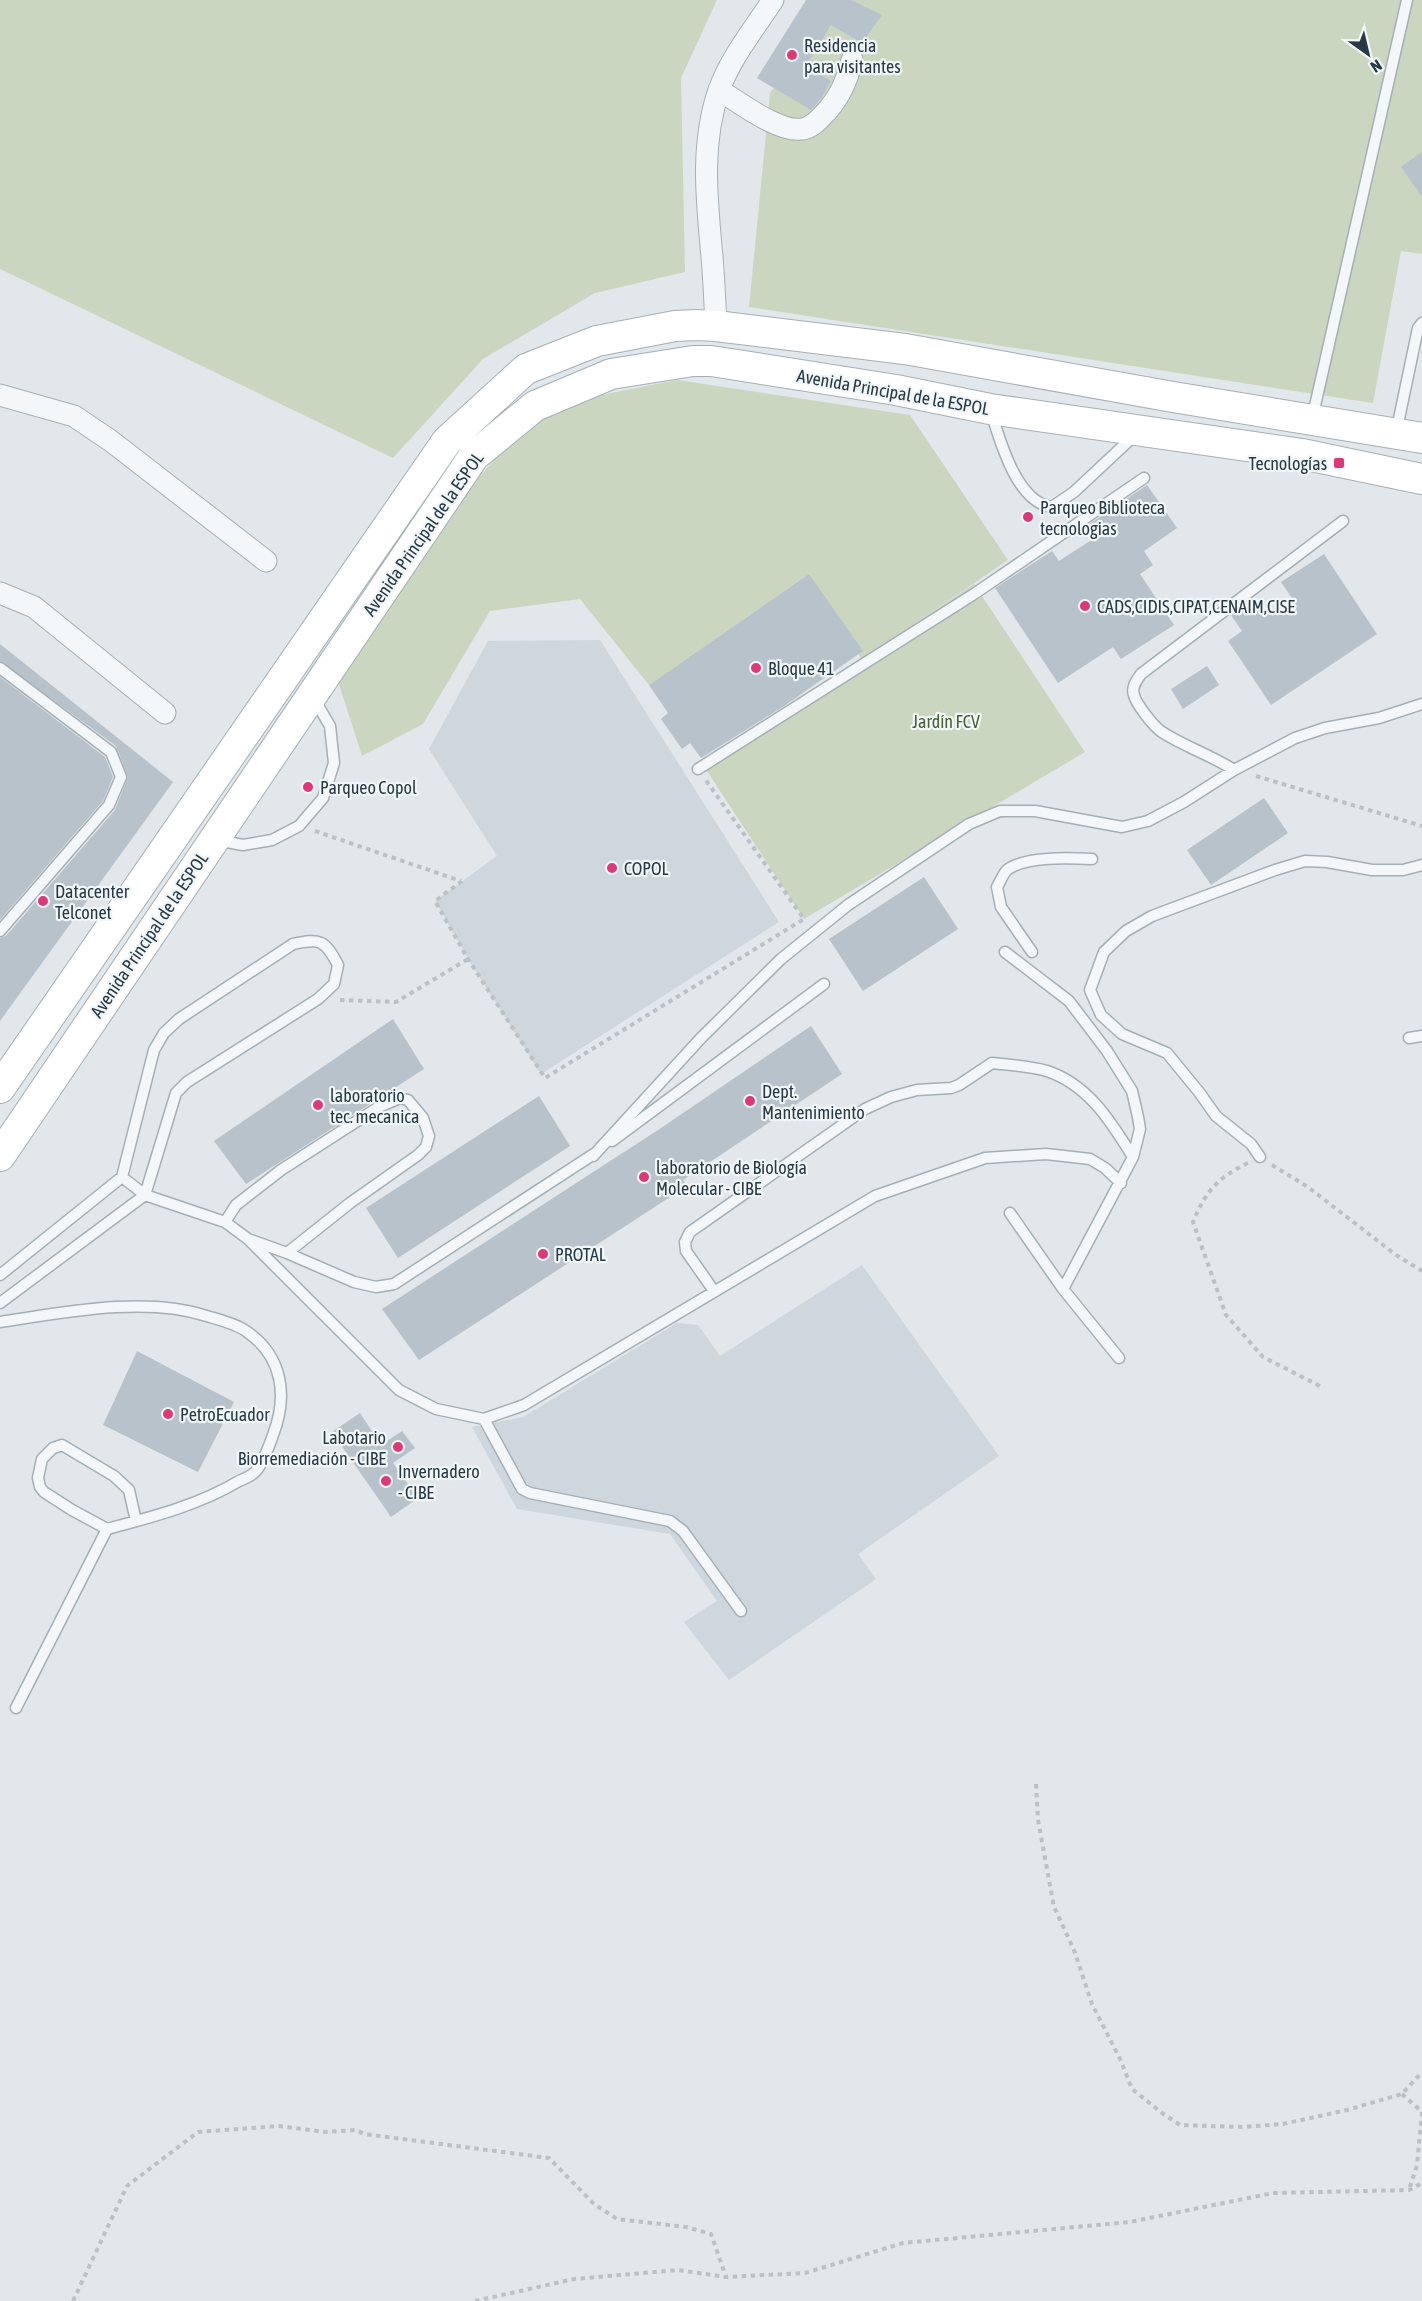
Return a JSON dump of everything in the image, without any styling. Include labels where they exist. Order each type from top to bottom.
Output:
[{"type":"street","points":[[716,326],[706,202],[706,161],[711,118],[719,90],[730,65],[772,0]]},
{"type":"street","points":[[719,90],[752,111],[783,126],[802,129],[815,124],[831,106],[848,76],[852,60]]},
{"type":"street","points":[[675,326],[678,362]]},
{"type":"street","name":"Avenida Principal de la ESPOL","points":[[0,1088],[447,441],[526,369],[597,341],[675,326],[716,326],[905,349],[1173,397],[1409,435]]},
{"type":"street","points":[[896,390],[905,349]]},
{"type":"street","name":"Avenida Principal de la ESPOL","points":[[0,1156],[474,456],[535,406],[611,374],[678,362],[711,361],[896,390],[990,409],[1302,454],[1422,479]]},
{"type":"street","points":[[0,394],[74,416],[111,441],[266,561]]},
{"type":"street","points":[[1171,434],[1173,397]]},
{"type":"street","points":[[0,593],[34,607],[165,712]]},
{"type":"lane","points":[[1312,419],[1407,0]]},
{"type":"lane","points":[[1409,435],[1418,328],[1422,323]]},
{"type":"lane","points":[[990,409],[1008,461],[1022,486],[1032,499],[1042,506],[1052,507],[1074,492],[1140,430]]},
{"type":"lane","points":[[698,769],[974,594],[1144,478]]},
{"type":"lane","points":[[1234,770],[1161,732],[1133,695],[1134,683],[1141,674],[1343,521]]},
{"type":"lane","points":[[0,668],[111,752],[121,777],[109,805],[0,931]]},
{"type":"lane","points":[[213,840],[243,845],[272,840],[299,826],[323,798],[334,763],[330,726],[312,695]]},
{"type":"lane","points":[[592,1156],[702,1037],[781,959],[848,905],[969,824],[1000,811],[1035,811],[1122,827],[1148,821],[1162,815],[1234,770],[1295,738],[1325,728],[1378,718],[1422,704]]},
{"type":"lane","points":[[1032,952],[1001,907],[997,887],[1007,870],[1030,861],[1061,857],[1092,859]]},
{"type":"lane","points":[[1260,1157],[1251,1144],[1216,1116],[1167,1053],[1122,1034],[1101,1015],[1090,990],[1104,952],[1126,931],[1152,916],[1305,861],[1327,862],[1372,870],[1403,870],[1422,865]]},
{"type":"lane","points":[[0,1275],[122,1177],[154,1050],[164,1033],[180,1019],[292,944],[312,940],[329,947],[339,965],[334,984],[318,999],[187,1082],[176,1093],[145,1195],[0,1303]]},
{"type":"lane","points":[[1005,952],[1069,1001],[1107,1051],[1132,1091],[1138,1117],[1140,1129],[1134,1157],[1064,1289]]},
{"type":"lane","points":[[248,1239],[354,1282],[376,1287],[394,1284],[592,1156],[824,984]]},
{"type":"lane","points":[[1409,1038],[1422,1036]]},
{"type":"lane","points":[[714,1291],[686,1251],[685,1242],[690,1232],[865,1109],[891,1097],[917,1090],[951,1088],[992,1063],[1047,1071],[1075,1086],[1096,1102],[1134,1157]]},
{"type":"lane","points":[[225,1222],[236,1205],[282,1170],[379,1107],[400,1098],[408,1100],[423,1118],[429,1136],[426,1147],[287,1253]]},
{"type":"lane","points":[[122,1177],[145,1195],[225,1222],[248,1239],[399,1390],[436,1409],[484,1419],[524,1405],[875,1196],[985,1158],[1046,1154],[1090,1159],[1105,1168],[1121,1183]]},
{"type":"lane","points":[[1010,1213],[1064,1289],[1119,1358]]},
{"type":"lane","points":[[2,1320],[100,1308],[158,1308],[201,1314],[245,1330],[270,1355],[280,1376],[279,1420],[269,1446],[255,1472],[196,1502],[136,1521],[107,1529],[44,1492],[38,1478],[42,1459],[53,1448],[62,1445],[114,1476],[129,1490],[136,1521]]},
{"type":"lane","points":[[484,1419],[522,1489],[530,1493],[670,1521],[683,1531],[741,1611]]},
{"type":"lane","points":[[16,1708],[107,1529]]},
{"type":"path","points":[[299,826],[462,881],[435,901],[468,959],[544,1078],[804,919],[698,769]]},
{"type":"path","points":[[1234,770],[1422,826]]},
{"type":"path","points":[[318,999],[396,1002],[468,959]]},
{"type":"path","points":[[1320,1386],[1263,1357],[1226,1315],[1193,1222],[1203,1197],[1228,1173],[1260,1157],[1308,1187],[1396,1255],[1422,1271]]},
{"type":"path","points":[[1036,1784],[1038,1820],[1054,1907],[1074,1950],[1092,2004],[1121,2061],[1132,2089],[1180,2126],[1233,2127],[1283,2124],[1347,2110],[1402,2094],[1422,2072]]},
{"type":"path","points":[[1402,2094],[1422,2112],[1417,2166],[1409,2190]]},
{"type":"path","points":[[74,2301],[127,2186],[198,2132],[279,2126],[325,2132],[356,2130],[364,2134],[549,2158],[594,2204],[617,2219],[686,2227],[711,2234],[726,2277]]},
{"type":"path","points":[[476,2301],[574,2279],[678,2270],[726,2277],[805,2273],[903,2243],[1130,2222],[1273,2193],[1409,2190],[1422,2183]]},
{"type":"shaded area","name":"COPOL","points":[[600,640],[779,922],[541,1074],[468,959],[435,901],[497,856],[429,749],[488,641]]},
{"type":"shaded area","points":[[862,1265],[999,1456],[858,1554],[876,1579],[729,1680],[684,1622],[717,1601],[670,1534],[517,1509],[472,1427],[523,1417],[677,1323],[698,1325],[720,1356]]},
{"type":"green space","points":[[0,0],[717,0],[681,78],[685,272],[595,293],[483,359],[393,458],[0,269]]},
{"type":"green space","points":[[832,0],[1422,0],[1422,254],[1401,251],[1373,403],[749,307],[770,93]]},
{"type":"green space","name":"Jardín FCV","points":[[677,380],[910,415],[1008,560],[898,635],[974,584],[1085,752],[804,919],[703,765],[862,660],[809,574],[649,685],[580,599],[490,611],[423,724],[362,756],[338,681],[469,489],[524,425],[601,395]]},
{"type":"building","name":"Residencia para visitantes","points":[[806,0],[851,0],[882,15],[862,43],[831,25],[806,66],[831,81],[811,110],[757,78]]},
{"type":"building","points":[[1422,152],[1422,197],[1401,167]]},
{"type":"building","name":"CADS,CIDIS,CIPAT,CENAIM,CISE","points":[[1147,485],[1177,528],[1144,551],[1153,565],[1140,574],[1174,625],[1121,659],[1113,647],[1058,683],[995,588],[1052,551],[1059,561],[1093,539],[1085,527]]},
{"type":"building","points":[[1324,554],[1377,634],[1271,705],[1228,641],[1242,631],[1231,615],[1254,598],[1266,615],[1292,598],[1281,582]]},
{"type":"building","name":"Bloque 41","points":[[809,574],[863,651],[784,706],[701,758],[690,743],[682,749],[661,719],[668,713],[649,685]]},
{"type":"building","points":[[0,644],[173,782],[0,1021],[0,938],[6,936],[115,810],[128,777],[116,746],[0,661]]},
{"type":"building","points":[[1207,666],[1219,685],[1183,709],[1171,689]]},
{"type":"building","points":[[0,677],[105,757],[113,777],[103,801],[0,920]]},
{"type":"building","points":[[1264,798],[1288,833],[1211,885],[1187,850]]},
{"type":"building","points":[[924,877],[958,929],[863,991],[829,939]]},
{"type":"building","name":"laboratorio tec. mecanica","points":[[393,1019],[424,1069],[246,1184],[214,1141]]},
{"type":"building","points":[[811,1026],[842,1074],[683,1180],[687,1186],[419,1360],[382,1309],[658,1130]]},
{"type":"building","points":[[539,1096],[570,1146],[398,1258],[366,1208]]},
{"type":"building","name":"PetroEcuador","points":[[137,1351],[234,1402],[198,1472],[103,1425]]},
{"type":"building","name":"Invernadero - CIBE","points":[[360,1413],[381,1445],[402,1431],[415,1448],[393,1463],[418,1498],[391,1517],[332,1432]]},
{"type":"place","name":"Residencia para visitantes","points":[[792,55]]},
{"type":"place","name":"Tecnologías","points":[[1339,463]]},
{"type":"place","name":"Parqueo Biblioteca tecnologias","points":[[1028,517]]},
{"type":"place","name":"CADS,CIDIS,CIPAT,CENAIM,CISE","points":[[1085,606]]},
{"type":"place","name":"Bloque 41","points":[[756,668]]},
{"type":"place","name":"Parqueo Copol","points":[[308,787]]},
{"type":"place","name":"COPOL","points":[[612,868]]},
{"type":"place","name":"Datacenter Telconet","points":[[43,901]]},
{"type":"place","name":"Dept. Mantenimiento","points":[[750,1101]]},
{"type":"place","name":"laboratorio tec. mecanica","points":[[318,1105]]},
{"type":"place","name":"laboratorio de Biología Molecular - CIBE","points":[[644,1177]]},
{"type":"place","name":"PROTAL","points":[[543,1254]]},
{"type":"place","name":"PetroEcuador","points":[[168,1414]]},
{"type":"place","name":"Labotario Biorremediación - CIBE","points":[[398,1447]]},
{"type":"place","name":"Invernadero - CIBE","points":[[386,1481]]}]
